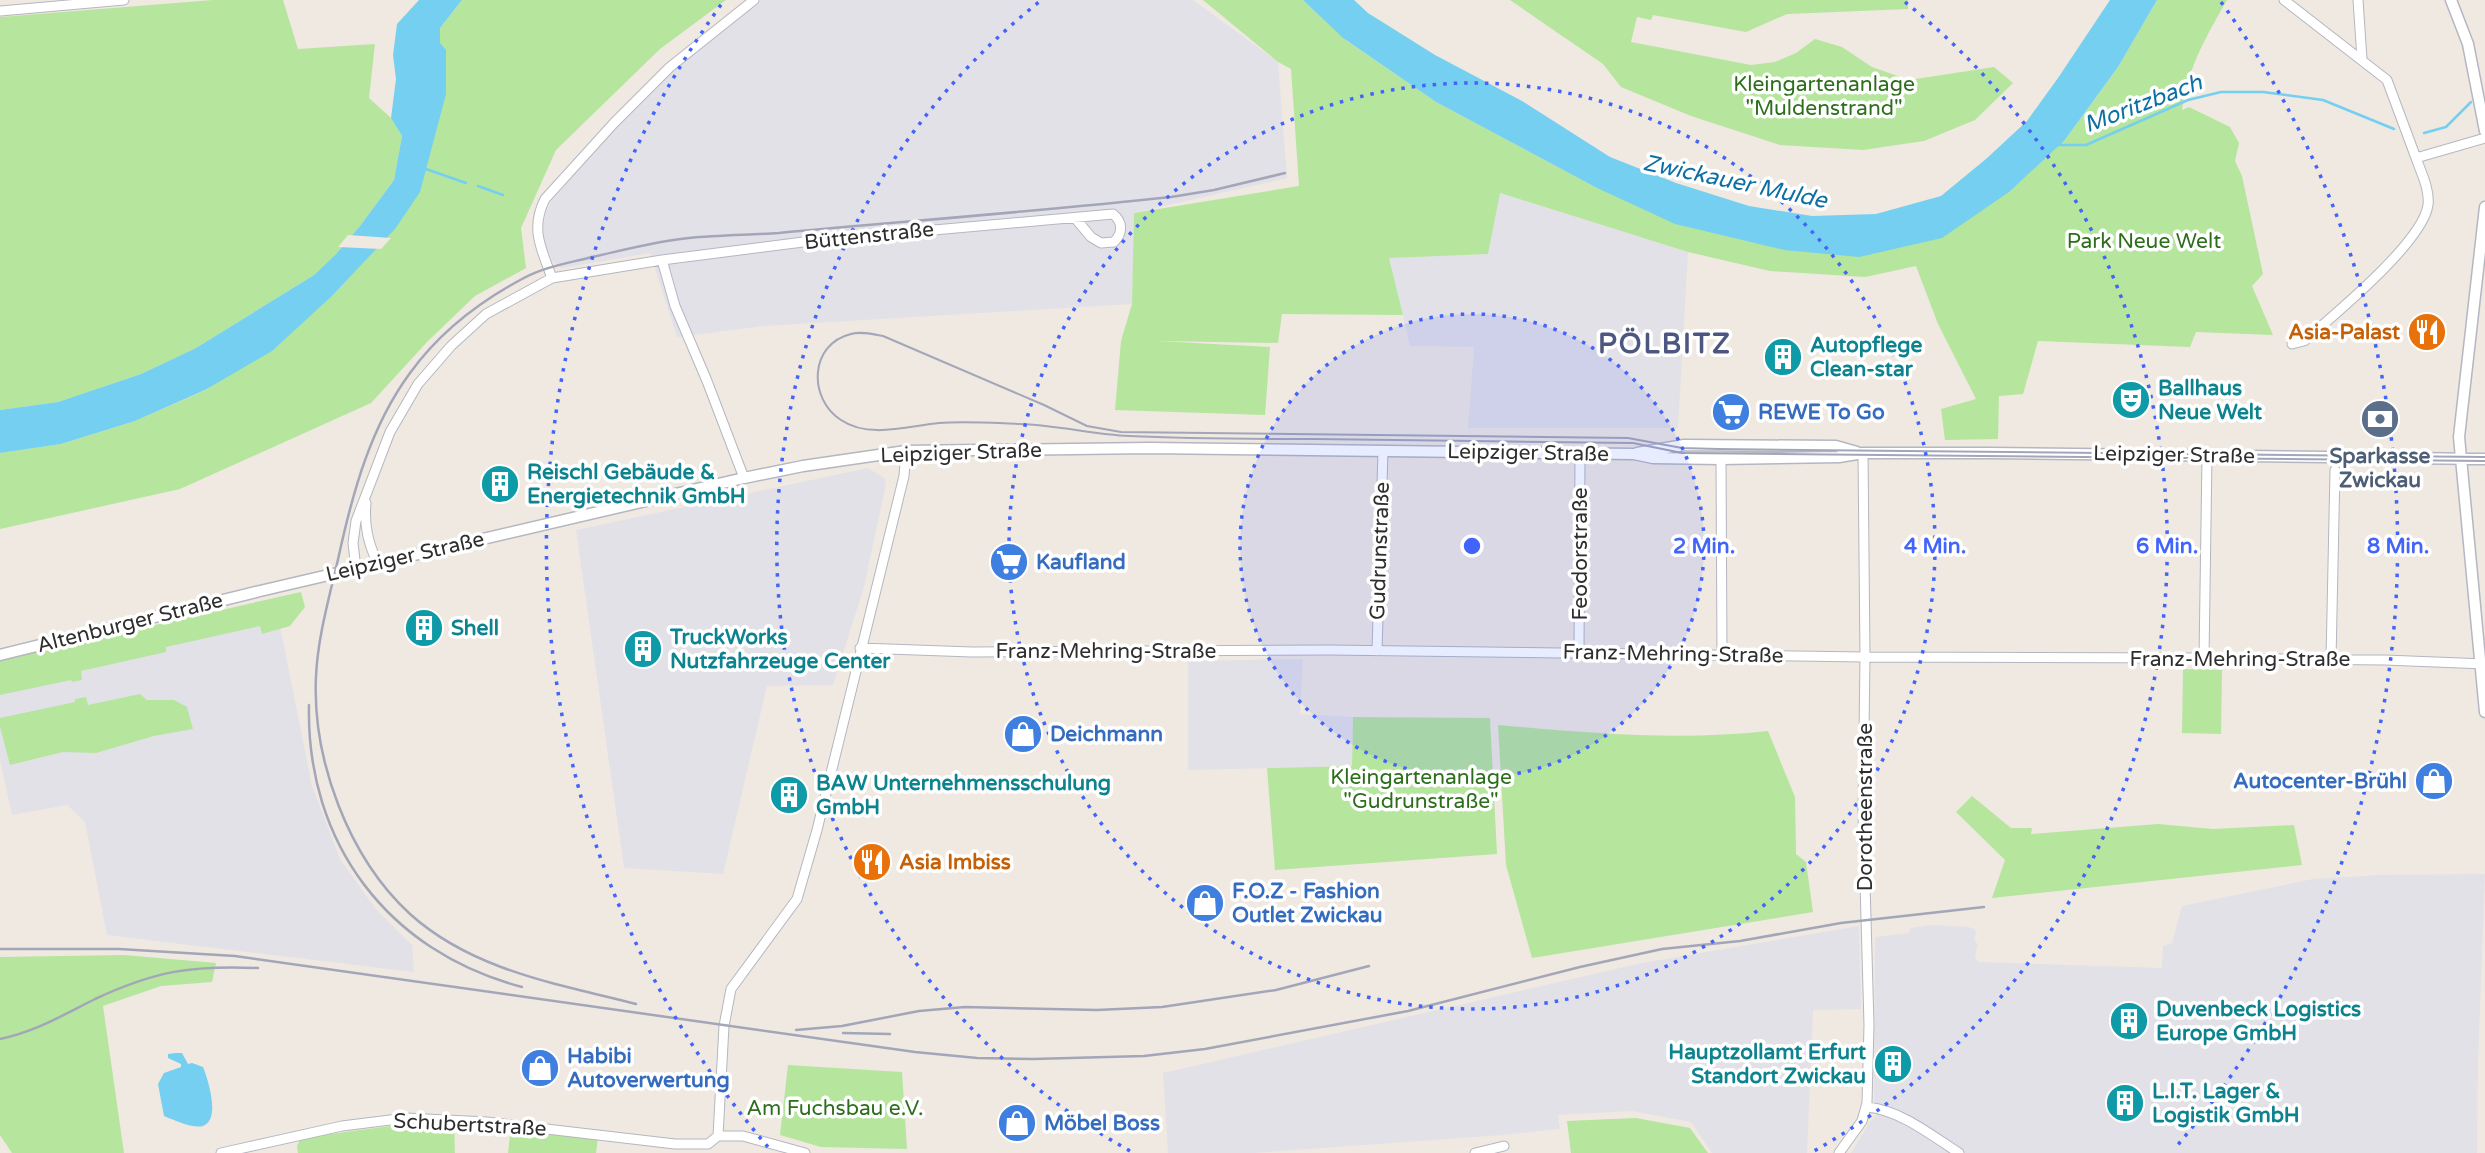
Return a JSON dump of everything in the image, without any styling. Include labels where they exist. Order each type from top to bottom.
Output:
[{"type":"street","points":[[0,11],[124,0]]},
{"type":"street","points":[[552,278],[536,229],[538,213],[545,199],[614,123],[670,67],[754,0]]},
{"type":"street","points":[[2284,0],[2387,80],[2417,158],[2428,204],[2424,218],[2412,237],[2364,288],[2304,341],[2292,344]]},
{"type":"street","points":[[2358,0],[2362,59]]},
{"type":"street","points":[[2451,0],[2468,44],[2485,131]]},
{"type":"street","points":[[2417,158],[2485,138]]},
{"type":"street","points":[[2485,207],[2459,437],[2483,664],[2485,712]]},
{"type":"street","name":"Büttenstraße","points":[[356,569],[353,543],[355,522],[390,432],[418,384],[451,346],[486,314],[552,278],[662,260],[811,242],[1114,214],[1120,223],[1120,233],[1114,242],[1101,243],[1091,237],[1075,218]]},
{"type":"street","points":[[662,260],[675,306],[744,478]]},
{"type":"street","name":"Leipziger Straße","points":[[260,591],[744,478],[803,466],[906,451],[1128,448],[1634,454],[1684,445],[1836,446],[1863,453]]},
{"type":"street","points":[[718,1136],[724,1026],[731,989],[797,899],[817,830],[904,476],[906,451]]},
{"type":"street","name":"Gudrunstraße","points":[[1377,651],[1383,451]]},
{"type":"street","name":"Leipziger Straße","points":[[1634,454],[1653,458],[1721,459],[1839,457],[1863,453],[2485,459]]},
{"type":"street","name":"Dorotheenstraße","points":[[1839,1153],[1862,1121],[1867,1107],[1869,1025],[1863,812],[1863,453]]},
{"type":"street","name":"Feodorstraße","points":[[1579,653],[1580,454]]},
{"type":"street","points":[[2204,658],[2207,456]]},
{"type":"street","points":[[1721,459],[1722,655]]},
{"type":"street","points":[[2332,660],[2335,470]]},
{"type":"street","name":"Büttenstraße","points":[[368,487],[365,520],[368,542],[378,564]]},
{"type":"street","name":"Altenburger Straße","points":[[0,655],[260,591]]},
{"type":"street","name":"Franz-Mehring-Straße","points":[[860,648],[996,652],[1377,651],[2204,658],[2483,664]]},
{"type":"street","points":[[1867,1107],[1879,1108],[1895,1115],[1959,1153]]},
{"type":"street","name":"Schubertstraße","points":[[221,1153],[342,1126],[406,1118],[487,1122],[675,1144],[708,1144],[718,1136],[743,1136],[805,1153]]},
{"type":"street","points":[[1475,1153],[1504,1146]]},
{"type":"shaded area","points":[[761,0],[1193,0],[1278,62],[1287,178],[1134,213],[1132,304],[764,326],[677,337],[650,253],[562,268],[553,262],[542,229],[551,202],[634,104],[733,19]]},
{"type":"shaded area","points":[[1499,193],[1688,252],[1678,428],[1468,428],[1474,347],[1410,346],[1389,257],[1488,254]]},
{"type":"shaded area","points":[[868,468],[884,478],[886,484],[864,587],[833,685],[767,686],[723,874],[624,868],[576,530]]},
{"type":"shaded area","points":[[277,611],[312,786],[340,859],[375,908],[412,945],[414,972],[107,935],[85,822],[67,805],[12,815],[0,761],[0,673]]},
{"type":"shaded area","points":[[1303,659],[1300,714],[1353,717],[1352,766],[1188,770],[1188,661]]},
{"type":"shaded area","points":[[2485,874],[2477,1153],[1851,1153],[1876,1116],[1875,937],[1909,933],[1911,928],[1931,925],[1968,927],[1975,929],[1974,939],[1978,945],[1975,956],[1978,962],[2162,968],[2163,946],[2172,943],[2182,906],[2313,879]]},
{"type":"shaded area","points":[[1859,926],[1861,1009],[1813,1010],[1807,1153],[1712,1153],[1691,1122],[1632,1111],[1558,1115],[1560,1129],[1502,1135],[1254,1153],[1168,1153],[1163,1073],[1642,963]]},
{"type":"green space","points":[[213,0],[283,0],[298,49],[375,44],[369,98],[391,118],[402,136],[394,180],[360,226],[314,275],[196,348],[141,374],[58,402],[0,410],[0,17]]},
{"type":"green space","points":[[462,0],[726,0],[660,49],[556,150],[521,228],[526,268],[475,296],[427,342],[371,403],[180,489],[0,529],[0,453],[61,444],[135,421],[206,390],[333,295],[394,229],[440,43],[440,28]]},
{"type":"green space","name":"Park Neue Welt","points":[[1203,0],[1303,0],[1347,41],[1436,102],[1595,187],[1784,250],[2006,194],[2064,141],[2118,67],[2157,0],[2227,0],[2193,66],[2182,110],[2189,107],[2230,127],[2239,143],[2235,161],[2242,176],[2263,274],[2252,286],[2273,335],[2196,332],[2190,347],[2038,341],[2023,394],[1999,396],[1998,439],[1945,440],[1941,409],[1976,399],[1938,324],[1916,266],[1865,277],[1770,271],[1688,252],[1500,193],[1488,254],[1389,258],[1403,315],[1282,314],[1278,343],[1157,341],[1270,347],[1265,415],[1115,410],[1121,341],[1132,304],[1134,213],[1299,186],[1291,69],[1278,62]]},
{"type":"green space","name":"Kleingartenanlage \"Muldenstrand\"","points":[[1510,0],[1908,0],[1908,9],[1787,14],[1746,32],[1653,15],[1651,20],[1637,17],[1631,42],[1751,65],[1775,62],[1796,53],[1815,39],[1842,47],[1872,67],[1909,80],[1994,67],[2013,83],[1975,120],[1924,141],[1863,150],[1780,145],[1691,116],[1621,87],[1603,64]]},
{"type":"green space","points":[[301,592],[305,607],[290,626],[262,634],[260,626],[166,647],[166,652],[81,671],[82,680],[0,695],[0,660]]},
{"type":"green space","points":[[2183,669],[2222,670],[2221,734],[2182,733]]},
{"type":"green space","points":[[140,694],[147,700],[174,700],[187,707],[193,729],[154,736],[96,753],[63,752],[10,765],[0,718],[75,702],[75,699],[86,697],[88,705]]},
{"type":"green space","name":"Kleingartenanlage \"Gudrunstraße\"","points":[[1353,717],[1490,718],[1497,854],[1275,870],[1267,768],[1352,766]]},
{"type":"green space","points":[[1498,725],[1667,736],[1768,731],[1795,797],[1796,854],[1806,862],[1813,912],[1532,958],[1506,865]]},
{"type":"green space","points":[[1972,796],[2011,828],[2032,828],[2031,834],[2158,824],[2213,829],[2294,825],[2302,865],[1992,898],[2005,860],[1956,812]]},
{"type":"green space","points":[[124,955],[216,963],[212,982],[161,986],[103,1006],[124,1153],[12,1153],[0,1135],[0,957]]},
{"type":"green space","name":"Am Fuchsbau e.V.","points":[[788,1065],[902,1072],[907,1149],[821,1147],[780,1135]]},
{"type":"green space","points":[[1636,1118],[1690,1128],[1708,1153],[1571,1153],[1567,1121]]},
{"type":"green space","points":[[454,1123],[455,1153],[298,1153],[297,1146],[301,1138],[405,1124]]},
{"type":"green space","points":[[511,1127],[598,1137],[596,1153],[508,1153]]},
{"type":"water","points":[[419,0],[462,0],[440,28],[440,43],[446,50],[446,94],[420,192],[395,229],[333,295],[272,351],[205,390],[135,421],[61,444],[0,453],[0,410],[58,402],[141,374],[196,348],[314,275],[336,254],[394,180],[402,136],[391,118],[396,79],[393,55],[397,24]]},
{"type":"water","points":[[1303,0],[1354,0],[1368,13],[1435,55],[1522,101],[1610,157],[1676,183],[1749,206],[1812,216],[1876,214],[1941,196],[2027,121],[2110,0],[2157,0],[2118,67],[2064,141],[2009,192],[1942,238],[1859,257],[1784,250],[1675,224],[1595,187],[1436,102],[1343,38]]},
{"type":"water","points":[[182,1053],[188,1064],[203,1067],[210,1089],[211,1116],[203,1126],[189,1125],[164,1116],[158,1084],[164,1073],[181,1067],[181,1064],[168,1058],[168,1054]]},
{"type":"pier","points":[[348,235],[391,238],[381,249],[338,247]]},
{"type":"waterway","name":"Moritzbach","points":[[2057,145],[2086,145],[2188,100],[2221,92],[2263,92],[2323,100],[2394,129]]},
{"type":"waterway","name":"Moritzbach","points":[[2424,133],[2446,127],[2471,102]]},
{"type":"waterway","points":[[423,168],[466,183]]},
{"type":"waterway","points":[[478,186],[503,195]]},
{"type":"tram line","points":[[2485,457],[1718,449],[1682,448],[1628,438],[1121,432],[1087,426],[1044,405],[875,334],[855,333],[837,340],[827,349],[818,373],[823,399],[830,411],[852,426],[876,430],[969,422],[1176,438],[1633,443],[1682,453],[2485,461]]},
{"type":"railway","points":[[636,1004],[517,973],[460,949],[434,933],[410,914],[388,891],[352,836],[338,805],[320,740],[316,708],[317,661],[322,630],[365,460],[396,393],[421,358],[461,320],[522,279],[556,266],[640,246],[689,238],[779,233],[1171,197],[1285,173]]},
{"type":"railway","points":[[309,705],[312,755],[322,802],[340,846],[364,885],[395,919],[432,948],[474,970],[522,987]]},
{"type":"railway","points":[[0,949],[119,949],[235,956],[915,1052],[977,1058],[1033,1059],[1144,1056],[1205,1049],[1408,1011],[1662,949],[1740,941],[1841,923],[1984,907]]},
{"type":"railway","points":[[796,1030],[842,1026],[919,1011],[965,1007],[1097,1010],[1162,1007],[1276,990],[1369,966]]},
{"type":"railway","points":[[0,1039],[37,1027],[95,999],[156,976],[193,969],[258,968]]},
{"type":"railway","points":[[843,1033],[890,1034]]},
{"type":"place","name":"Asia-Palast","points":[[2427,332]]},
{"type":"place","name":"Autopflege Clean-star","points":[[1783,357]]},
{"type":"place","name":"Ballhaus Neue Welt","points":[[2131,400]]},
{"type":"place","name":"REWE To Go","points":[[1731,412]]},
{"type":"place","name":"Sparkasse Zwickau","points":[[2380,419]]},
{"type":"place","name":"Reischl Gebäude & Energietechnik GmbH","points":[[500,484]]},
{"type":"place","name":"Kaufland","points":[[1009,562]]},
{"type":"place","name":"Shell","points":[[424,628]]},
{"type":"place","name":"TruckWorks Nutzfahrzeuge Center","points":[[643,649]]},
{"type":"place","name":"Deichmann","points":[[1023,734]]},
{"type":"place","name":"Autocenter-Brühl","points":[[2434,781]]},
{"type":"place","name":"BAW Unternehmensschulung GmbH","points":[[789,795]]},
{"type":"place","name":"Asia Imbiss","points":[[872,862]]},
{"type":"place","name":"F.O.Z - Fashion Outlet Zwickau","points":[[1205,903]]},
{"type":"place","name":"Duvenbeck Logistics Europe GmbH","points":[[2129,1021]]},
{"type":"place","name":"Hauptzollamt Erfurt Standort Zwickau","points":[[1893,1064]]},
{"type":"place","name":"Habibi Autoverwertung","points":[[540,1068]]},
{"type":"place","name":"L.I.T. Lager & Logistik GmbH","points":[[2125,1103]]},
{"type":"place","name":"Möbel Boss","points":[[1017,1123]]},
{"type":"district","name":"PÖLBITZ","points":[[1665,344]]},
{"type":"water label","name":"Zwickauer Mulde","points":[[1735,182]]}]
